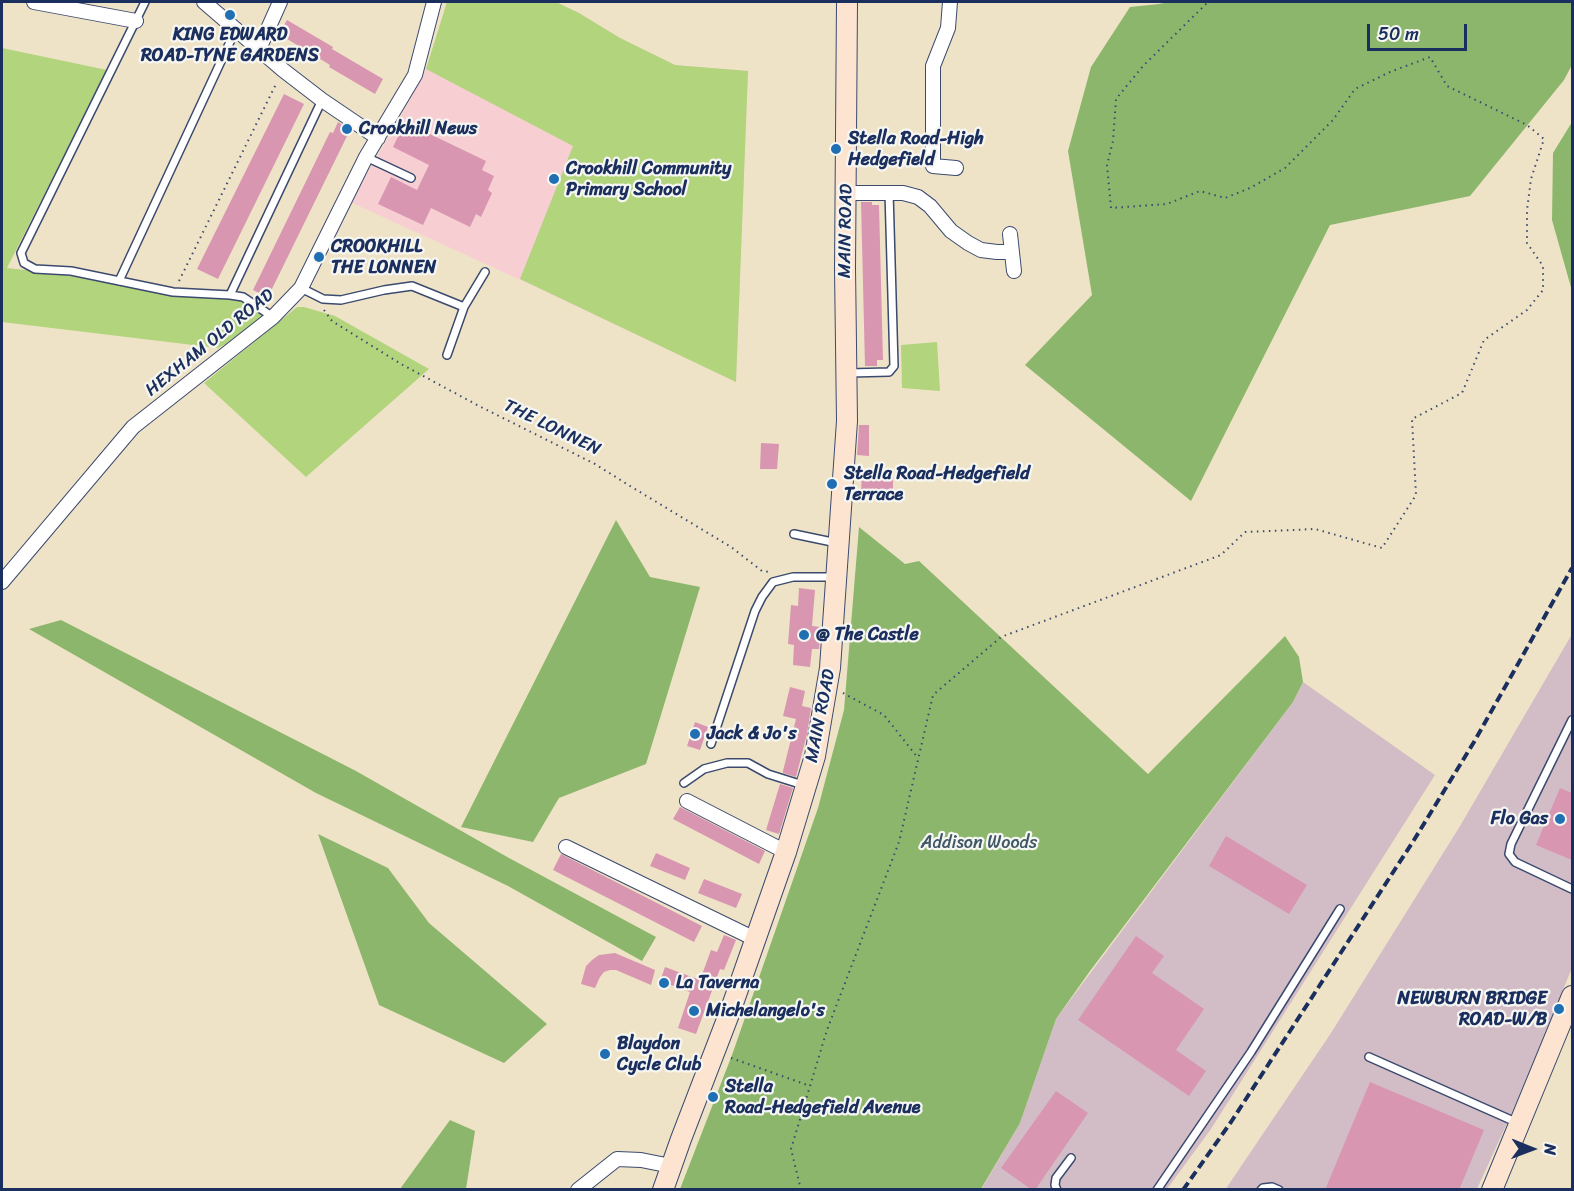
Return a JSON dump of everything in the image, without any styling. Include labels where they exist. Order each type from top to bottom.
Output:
[{"type":"main road","name":"MAIN ROAD","points":[[663,1190],[786,852],[815,756],[830,668],[847,421],[845,268],[847,2]]},
{"type":"main road","points":[[1492,1190],[1572,996]]},
{"type":"street","points":[[34,2],[136,21]]},
{"type":"street","points":[[204,2],[283,70],[378,138]]},
{"type":"street","points":[[259,49],[280,2]]},
{"type":"street","name":"HEXHAM OLD ROAD","points":[[2,582],[134,427],[273,317],[301,288],[366,157],[415,75],[434,2]]},
{"type":"street","points":[[950,2],[948,28],[933,66],[933,166],[956,168]]},
{"type":"street","points":[[847,193],[889,192],[918,197],[930,206],[951,231],[968,243],[981,250],[1012,252]]},
{"type":"street","points":[[1010,234],[1014,271]]},
{"type":"street","points":[[687,801],[786,852]]},
{"type":"street","points":[[566,847],[755,939]]},
{"type":"street","points":[[578,1190],[617,1159],[641,1160],[671,1166]]},
{"type":"lane","points":[[145,2],[21,253],[24,263],[35,269],[71,271],[173,292],[243,297],[273,317]]},
{"type":"lane","points":[[118,281],[236,29]]},
{"type":"lane","points":[[230,295],[322,100]]},
{"type":"lane","points":[[366,157],[411,178]]},
{"type":"lane","points":[[846,373],[889,372],[894,366],[889,192]]},
{"type":"lane","points":[[447,355],[464,307],[485,273]]},
{"type":"lane","points":[[301,288],[323,299],[341,300],[412,286],[464,307]]},
{"type":"lane","points":[[794,534],[839,543]]},
{"type":"lane","points":[[711,744],[754,611],[773,582],[793,577],[837,578]]},
{"type":"lane","points":[[1572,720],[1511,844],[1509,855],[1515,862],[1572,889]]},
{"type":"lane","points":[[684,783],[704,769],[728,763],[748,763],[768,774],[806,786]]},
{"type":"lane","points":[[1157,1190],[1251,1052],[1340,909]]},
{"type":"lane","points":[[1369,1057],[1519,1123]]},
{"type":"lane","points":[[1058,1190],[1055,1185],[1056,1178],[1071,1158]]},
{"type":"lane","points":[[1261,1190],[1272,1187],[1279,1190]]},
{"type":"path","points":[[801,1190],[791,1149],[827,1030],[899,842],[933,695],[1001,637],[1221,555],[1245,532],[1315,529],[1382,548],[1416,495],[1412,419],[1462,393],[1484,340],[1527,310],[1543,290],[1543,266],[1527,243],[1527,210],[1531,179],[1544,139],[1527,125],[1447,86],[1431,57],[1390,72],[1355,89],[1333,120],[1285,168],[1250,188],[1225,198],[1200,191],[1167,204],[1111,208],[1107,165],[1113,141],[1116,99],[1143,66],[1208,2]]},
{"type":"path","points":[[173,292],[283,70]]},
{"type":"path","name":"THE LONNEN","points":[[322,308],[332,321],[401,364],[478,406],[595,464],[732,547],[762,571],[772,572]]},
{"type":"path","points":[[827,685],[884,715],[918,758]]},
{"type":"path","points":[[714,1053],[810,1086]]},
{"type":"shaded area","name":"Crookhill Community Primary School","points":[[447,2],[556,2],[620,38],[675,65],[748,71],[736,382],[350,202],[426,69]]},
{"type":"shaded area","points":[[1572,634],[1572,968],[1514,1108],[1477,1189],[1225,1190],[1331,1033],[1460,826]]},
{"type":"shaded area","points":[[1303,682],[1435,775],[1211,1129],[1167,1189],[981,1190],[1020,1123],[1056,1019],[1293,702]]},
{"type":"green space","name":"Crookhill Community Primary School","points":[[447,2],[556,2],[620,38],[675,65],[748,71],[736,382],[520,279],[573,146],[426,69]]},
{"type":"green space","points":[[1168,2],[1572,2],[1572,65],[1564,80],[1470,196],[1330,225],[1191,501],[1025,365],[1092,295],[1068,151],[1091,67],[1130,7]]},
{"type":"green space","points":[[2,48],[107,70],[7,268],[69,275],[173,294],[243,300],[270,316],[245,334],[218,348],[2,322]]},
{"type":"green space","points":[[1572,122],[1572,291],[1552,220],[1553,153]]},
{"type":"green space","points":[[297,307],[335,316],[429,369],[306,477],[204,383]]},
{"type":"green space","points":[[937,342],[940,391],[902,388],[901,345]]},
{"type":"green space","points":[[616,520],[650,577],[700,587],[646,764],[559,798],[533,842],[461,827]]},
{"type":"green space","name":"Addison Woods","points":[[859,527],[905,564],[919,561],[1148,774],[1285,636],[1299,657],[1303,682],[1293,702],[1056,1019],[1020,1123],[981,1189],[680,1189],[732,1055],[818,808],[844,710]]},
{"type":"green space","points":[[61,620],[356,771],[509,858],[656,937],[642,961],[508,886],[316,793],[29,629]]},
{"type":"green space","points":[[318,834],[388,868],[429,923],[547,1024],[504,1063],[379,1005]]},
{"type":"green space","points":[[450,1120],[475,1131],[466,1189],[400,1189]]},
{"type":"building","points":[[287,20],[383,79],[375,94],[279,34]]},
{"type":"building","points":[[284,94],[304,104],[218,279],[197,269]]},
{"type":"building","points":[[338,122],[350,130],[268,297],[253,290],[330,132],[333,133]]},
{"type":"building","points":[[405,122],[486,161],[482,170],[494,176],[488,190],[492,193],[481,217],[476,214],[470,227],[431,208],[423,225],[378,204],[391,177],[417,190],[429,165],[393,147]]},
{"type":"building","points":[[861,202],[872,202],[872,205],[879,205],[883,360],[877,360],[877,366],[865,366]]},
{"type":"building","points":[[859,425],[869,425],[869,456],[857,455]]},
{"type":"building","points":[[761,443],[779,444],[777,469],[760,469]]},
{"type":"building","points":[[862,470],[893,471],[893,494],[861,494]]},
{"type":"building","name":"@ The Castle","points":[[799,588],[815,590],[812,626],[821,627],[819,649],[812,649],[810,667],[793,665],[794,645],[788,644],[791,605],[798,606]]},
{"type":"building","points":[[790,687],[805,691],[802,706],[811,708],[796,777],[783,773],[796,719],[783,716]]},
{"type":"building","points":[[695,722],[708,727],[700,750],[687,746]]},
{"type":"building","points":[[780,784],[793,788],[779,834],[766,830]]},
{"type":"building","name":"Flo Gas","points":[[1560,788],[1572,793],[1572,860],[1536,845]]},
{"type":"building","points":[[680,807],[765,851],[759,864],[673,819]]},
{"type":"building","points":[[1226,836],[1307,885],[1289,914],[1209,866]]},
{"type":"building","points":[[656,853],[690,868],[685,880],[650,866]]},
{"type":"building","points":[[561,854],[702,926],[694,942],[553,870]]},
{"type":"building","points":[[704,879],[742,894],[736,908],[698,893]]},
{"type":"building","name":"Michelangelo's","points":[[724,935],[736,940],[724,970],[720,969],[696,1034],[678,1028],[690,992],[660,981],[665,967],[700,980],[711,950],[717,952]]},
{"type":"building","points":[[1136,936],[1164,956],[1152,973],[1204,1009],[1176,1050],[1206,1071],[1189,1096],[1078,1020]]},
{"type":"building","points":[[615,953],[655,970],[651,985],[616,970],[604,972],[595,988],[581,984],[586,966],[592,960],[599,955]]},
{"type":"building","points":[[1370,1082],[1484,1130],[1459,1190],[1325,1190]]},
{"type":"building","points":[[1056,1091],[1088,1113],[1035,1190],[1032,1190],[1001,1168]]},
{"type":"railway","points":[[1183,1190],[1231,1122],[1414,840],[1474,742],[1572,568]]},
{"type":"place","name":"KING EDWARD ROAD-TYNE GARDENS","points":[[230,15]]},
{"type":"place","name":"Crookhill News","points":[[347,129]]},
{"type":"place","name":"Stella Road-High Hedgefield","points":[[836,149]]},
{"type":"place","name":"Crookhill Community Primary School","points":[[554,179]]},
{"type":"place","name":"CROOKHILL THE LONNEN","points":[[319,257]]},
{"type":"place","name":"Stella Road-Hedgefield Terrace","points":[[832,484]]},
{"type":"place","name":"@ The Castle","points":[[804,635]]},
{"type":"place","name":"Jack & Jo's","points":[[695,734]]},
{"type":"place","name":"Flo Gas","points":[[1560,819]]},
{"type":"place","name":"La Taverna","points":[[664,983]]},
{"type":"place","name":"NEWBURN BRIDGE ROAD-W/B","points":[[1559,1009]]},
{"type":"place","name":"Michelangelo's","points":[[694,1011]]},
{"type":"place","name":"Blaydon Cycle Club","points":[[605,1054]]},
{"type":"place","name":"Stella Road-Hedgefield Avenue","points":[[713,1097]]}]
